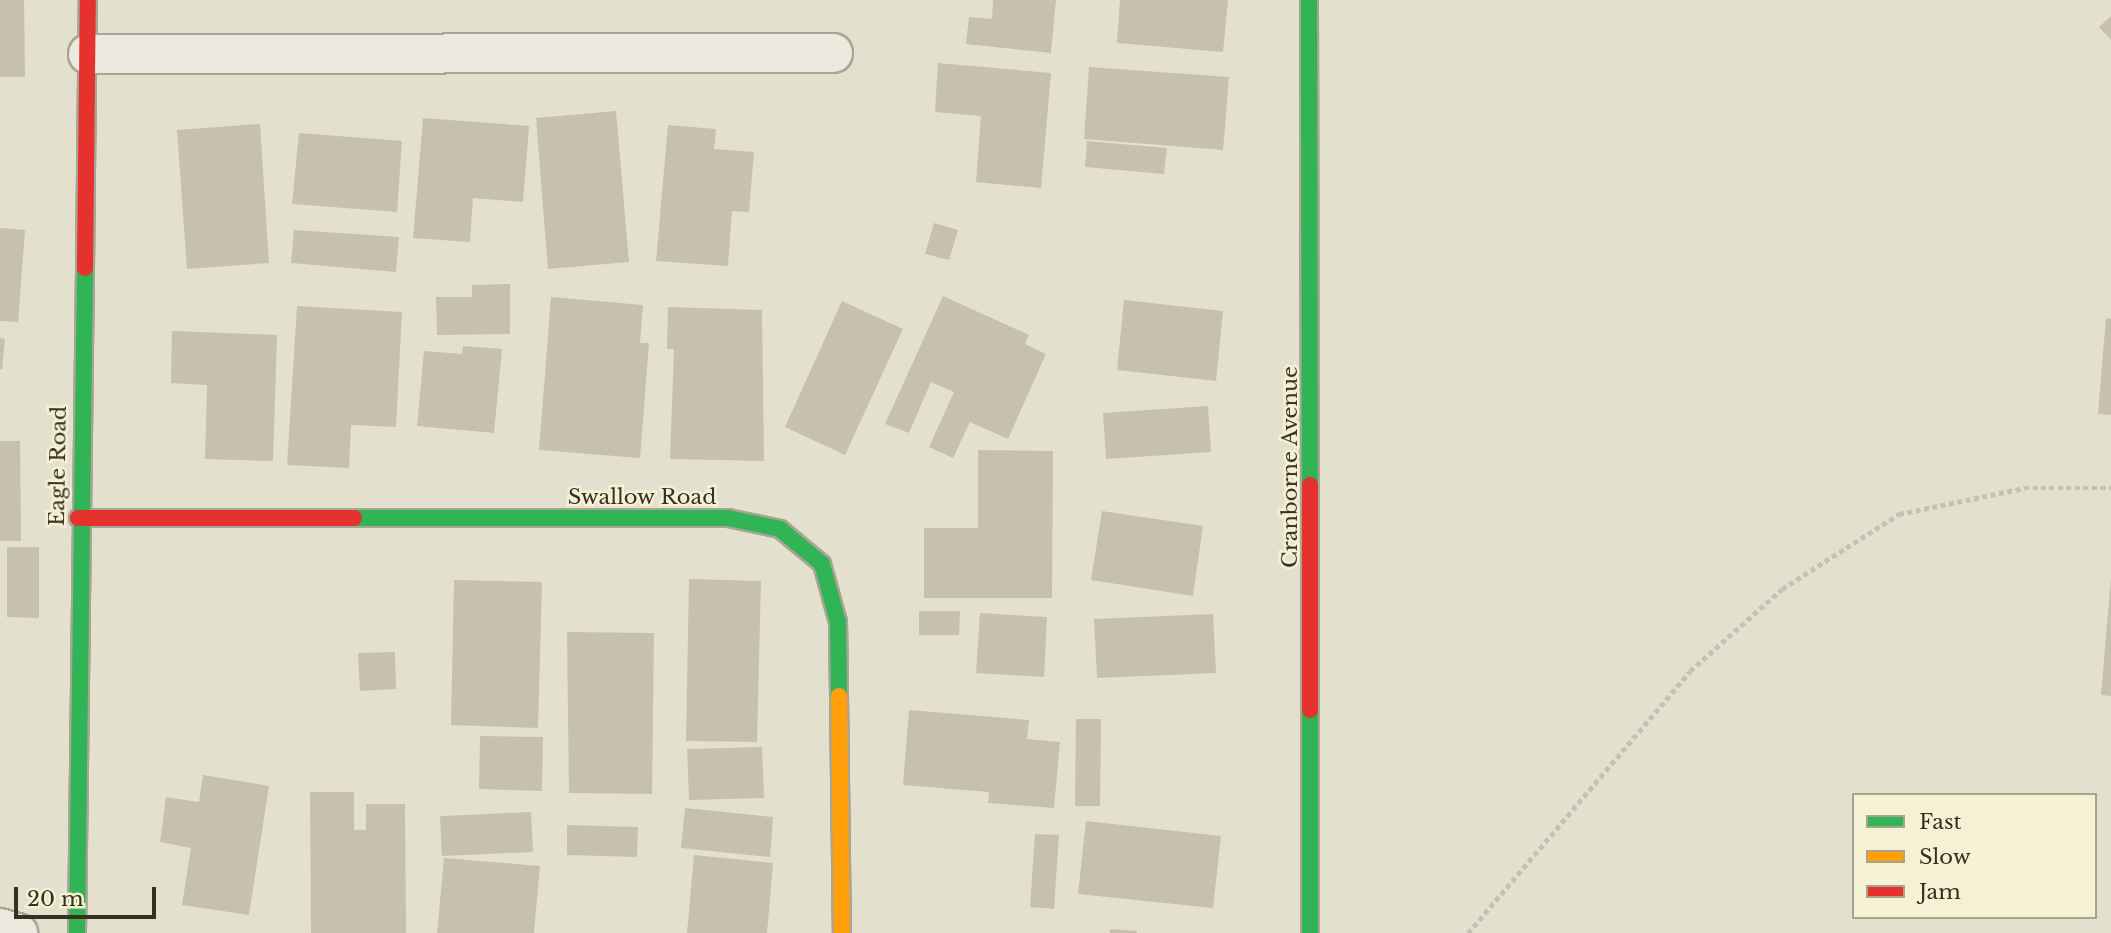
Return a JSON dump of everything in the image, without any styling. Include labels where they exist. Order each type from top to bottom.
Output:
[{"type":"street","name":"Eagle Road","points":[[77,933],[78,519],[88,0]]},
{"type":"street","name":"Cranborne Avenue","points":[[1309,0],[1310,933]]},
{"type":"street","points":[[88,54],[833,53]]},
{"type":"street","name":"Swallow Road","points":[[78,519],[728,518],[780,529],[822,564],[838,622],[842,933]]},
{"type":"street","points":[[0,928],[18,933]]},
{"type":"path","points":[[1468,933],[1690,671],[1782,589],[1899,514],[2024,488],[2111,488]]},
{"type":"building","points":[[0,0],[24,0],[25,77],[0,77]]},
{"type":"building","points":[[993,0],[1056,0],[1051,53],[966,44],[969,17],[992,19]]},
{"type":"building","points":[[1120,0],[1228,0],[1223,52],[1117,43]]},
{"type":"building","points":[[2111,16],[2111,40],[2099,27]]},
{"type":"building","points":[[938,63],[1051,73],[1041,188],[976,182],[981,116],[935,112]]},
{"type":"building","points":[[1089,67],[1229,77],[1223,150],[1084,139]]},
{"type":"building","points":[[616,111],[629,262],[548,269],[536,118]]},
{"type":"building","points":[[423,118],[529,126],[523,202],[473,198],[470,242],[413,238]]},
{"type":"building","points":[[260,124],[269,263],[187,269],[177,130]]},
{"type":"building","points":[[668,125],[716,129],[714,149],[754,152],[749,212],[732,211],[728,266],[656,261]]},
{"type":"building","points":[[299,133],[402,141],[397,212],[292,204]]},
{"type":"building","points":[[1087,141],[1167,148],[1164,174],[1085,167]]},
{"type":"building","points":[[934,223],[958,230],[949,260],[925,254]]},
{"type":"building","points":[[0,228],[25,230],[18,322],[0,321]]},
{"type":"building","points":[[294,230],[399,237],[396,272],[291,263]]},
{"type":"building","points":[[510,284],[510,334],[437,335],[436,297],[472,297],[472,285]]},
{"type":"building","points":[[943,296],[1029,335],[1025,344],[1046,354],[1008,439],[970,422],[953,458],[929,447],[954,392],[931,382],[909,433],[885,424]]},
{"type":"building","points":[[551,297],[643,305],[640,343],[649,343],[640,458],[539,450]]},
{"type":"building","points":[[1124,300],[1223,311],[1216,381],[1117,370]]},
{"type":"building","points":[[842,301],[903,329],[845,455],[785,427]]},
{"type":"building","points":[[297,306],[402,312],[396,427],[351,425],[349,468],[287,465]]},
{"type":"building","points":[[668,307],[762,310],[764,461],[670,459],[674,349],[667,349]]},
{"type":"building","points":[[2106,318],[2111,319],[2111,415],[2098,414]]},
{"type":"building","points":[[172,331],[277,335],[273,461],[205,459],[207,385],[171,383]]},
{"type":"building","points":[[0,338],[5,339],[2,369],[0,369]]},
{"type":"building","points":[[463,346],[502,349],[494,433],[417,426],[424,351],[462,354]]},
{"type":"building","points":[[1208,406],[1211,452],[1106,459],[1103,413]]},
{"type":"building","points":[[0,441],[20,441],[21,541],[0,541]]},
{"type":"building","points":[[978,450],[1053,451],[1052,598],[924,598],[924,528],[978,528]]},
{"type":"building","points":[[1102,511],[1203,526],[1193,596],[1091,580]]},
{"type":"building","points":[[7,547],[39,547],[39,618],[7,617]]},
{"type":"building","points":[[2111,578],[2111,696],[2101,695]]},
{"type":"building","points":[[689,579],[761,581],[757,742],[686,741]]},
{"type":"building","points":[[454,580],[542,582],[538,728],[451,725]]},
{"type":"building","points":[[919,611],[960,611],[959,635],[919,635]]},
{"type":"building","points":[[980,613],[1047,617],[1044,677],[976,673]]},
{"type":"building","points":[[1213,614],[1216,673],[1097,678],[1094,619]]},
{"type":"building","points":[[567,632],[654,633],[652,794],[569,793]]},
{"type":"building","points":[[395,652],[396,689],[360,691],[358,653]]},
{"type":"building","points":[[909,710],[1029,720],[1027,739],[1060,742],[1054,808],[988,803],[989,792],[903,785]]},
{"type":"building","points":[[1076,719],[1101,719],[1100,806],[1075,806]]},
{"type":"building","points":[[480,736],[543,737],[542,791],[479,789]]},
{"type":"building","points":[[762,747],[764,798],[689,800],[687,749]]},
{"type":"building","points":[[203,775],[269,786],[249,915],[182,905],[191,848],[160,842],[166,797],[199,802]]},
{"type":"building","points":[[310,792],[354,792],[354,830],[366,830],[366,804],[405,804],[406,933],[311,933]]},
{"type":"building","points":[[685,808],[773,817],[770,857],[681,848]]},
{"type":"building","points":[[531,812],[533,852],[442,856],[440,816]]},
{"type":"building","points":[[1086,821],[1221,836],[1213,908],[1078,894]]},
{"type":"building","points":[[567,825],[638,827],[637,857],[567,855]]},
{"type":"building","points":[[1035,834],[1059,835],[1054,909],[1030,907]]},
{"type":"building","points":[[694,855],[773,863],[767,933],[687,933]]},
{"type":"building","points":[[444,858],[540,866],[534,933],[437,933]]},
{"type":"building","points":[[1110,929],[1137,931],[1137,933],[1110,933]]},
{"type":"traffic: fast","points":[[1309,0],[1310,485]]},
{"type":"traffic: fast","points":[[77,933],[85,268]]},
{"type":"traffic: fast","points":[[354,518],[728,518],[780,529],[822,564],[838,622],[839,696]]},
{"type":"traffic: fast","points":[[1310,710],[1310,933]]},
{"type":"traffic: slow","points":[[839,696],[842,933]]},
{"type":"traffic: jam","points":[[85,268],[88,0]]},
{"type":"traffic: jam","points":[[1310,485],[1310,710]]},
{"type":"traffic: jam","points":[[78,518],[354,518]]}]
